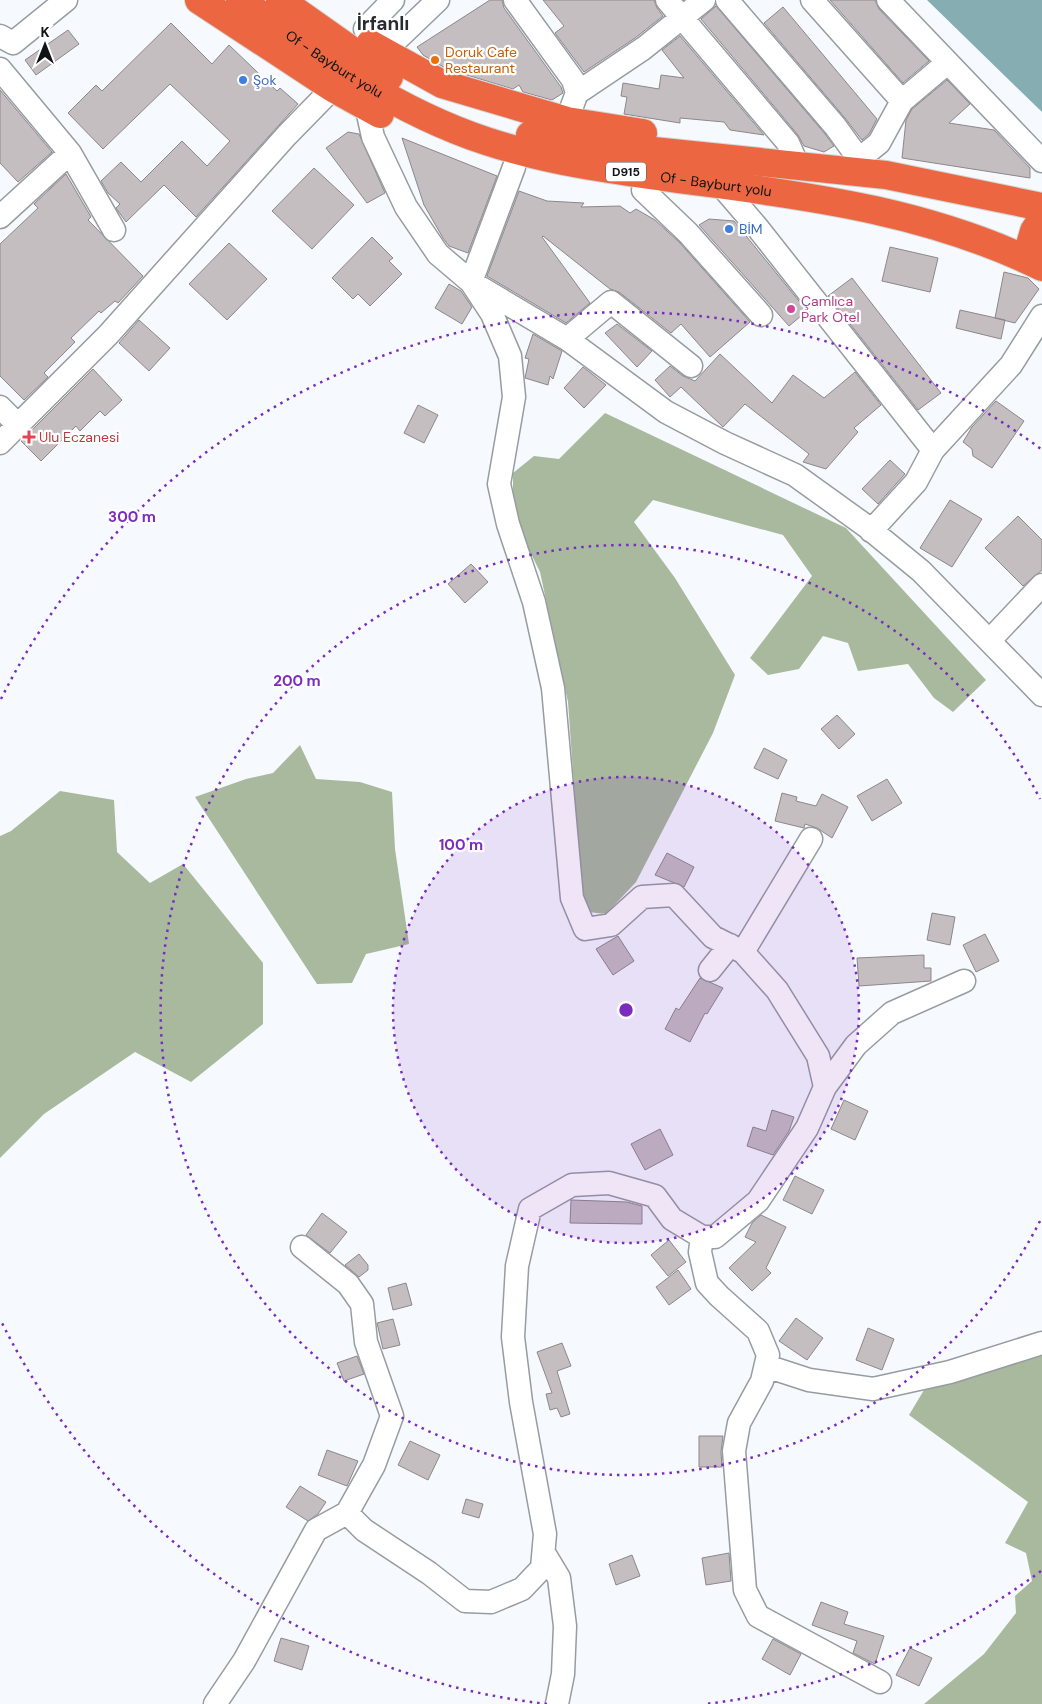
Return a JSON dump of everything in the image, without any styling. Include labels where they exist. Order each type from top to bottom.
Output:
[{"type":"highway","points":[[199,0],[333,88],[364,94],[442,143],[514,168],[575,183],[643,190],[767,191]]},
{"type":"highway","name":"Of - Bayburt yolu","points":[[240,0],[315,53],[364,94],[516,150],[586,166],[839,202],[908,216],[1034,263]]},
{"type":"highway","name":"Of - Bayburt yolu","points":[[280,0],[363,61],[396,82],[427,98],[482,121],[556,141],[798,166],[858,165],[921,181],[1042,207]]},
{"type":"highway","points":[[309,0],[372,45],[442,84],[568,121],[696,144],[715,157]]},
{"type":"highway","points":[[1034,263],[1034,231],[1042,219]]},
{"type":"street","points":[[0,36],[13,43],[66,0]]},
{"type":"street","points":[[393,0],[365,29],[392,45],[438,0]]},
{"type":"street","points":[[515,0],[573,80],[577,93],[568,121]]},
{"type":"street","points":[[667,0],[788,143],[798,166]]},
{"type":"street","points":[[577,93],[682,19],[704,0]]},
{"type":"street","points":[[727,0],[835,126],[858,165],[879,143],[902,100],[947,63]]},
{"type":"street","points":[[812,0],[902,100]]},
{"type":"street","points":[[888,0],[1042,161]]},
{"type":"street","points":[[0,69],[70,153],[114,230]]},
{"type":"street","points":[[0,444],[108,335],[287,135],[333,88]]},
{"type":"street","points":[[364,94],[373,137],[406,207],[438,254],[471,282],[567,339],[666,412],[725,443],[795,475],[871,530],[921,571],[1042,695]]},
{"type":"street","points":[[0,217],[70,153]]},
{"type":"street","points":[[471,282],[514,168]]},
{"type":"street","points":[[643,190],[688,233],[762,314]]},
{"type":"street","points":[[726,192],[757,227],[933,450]]},
{"type":"street","points":[[471,282],[492,314],[510,356],[514,397],[499,484],[508,524],[534,602],[553,688],[572,898],[586,929],[610,926],[642,897],[674,895],[713,937],[736,949],[777,990],[818,1056],[825,1087]]},
{"type":"street","points":[[567,339],[611,302],[691,366]]},
{"type":"street","points":[[871,530],[916,482],[933,450],[1010,365],[1042,316]]},
{"type":"street","points":[[0,406],[18,425]]},
{"type":"street","points":[[990,640],[1042,585]]},
{"type":"street","points":[[710,970],[736,949],[811,839]]},
{"type":"street","points":[[347,1513],[364,1530],[429,1573],[464,1601],[491,1602],[522,1589],[542,1568],[546,1534],[521,1402],[513,1337],[517,1266],[530,1210],[572,1186],[609,1183],[655,1196],[672,1219],[702,1237],[715,1237],[758,1201],[807,1128],[825,1087],[856,1045],[892,1013],[964,980]]},
{"type":"street","points":[[702,1237],[700,1252],[707,1283],[758,1331],[768,1355],[762,1381],[739,1423],[734,1451],[745,1590],[758,1616],[880,1682]]},
{"type":"street","points":[[215,1704],[244,1661],[316,1530],[347,1513],[374,1465],[392,1416],[366,1342],[362,1304],[348,1284],[302,1247]]},
{"type":"street","points":[[766,1366],[809,1380],[873,1389],[950,1372],[1042,1343]]},
{"type":"street","points":[[544,1554],[559,1578],[566,1626],[563,1674],[558,1704]]},
{"type":"green space","points":[[605,413],[846,528],[986,680],[953,712],[934,698],[908,664],[858,671],[848,643],[823,636],[799,669],[768,675],[750,658],[812,576],[783,535],[653,500],[634,522],[675,578],[735,675],[713,733],[636,882],[606,914],[588,912],[581,885],[568,702],[540,572],[513,517],[513,473],[534,456],[559,459]]},
{"type":"green space","points":[[300,745],[316,779],[360,782],[392,792],[395,849],[409,944],[366,954],[352,983],[317,984],[195,797],[246,779],[273,773]]},
{"type":"green space","points":[[60,791],[114,800],[117,852],[150,883],[183,864],[263,963],[263,1024],[191,1082],[135,1052],[44,1114],[0,1158],[0,836],[11,831]]},
{"type":"green space","points":[[1042,1350],[1042,1704],[924,1704],[984,1654],[1016,1613],[1015,1596],[1032,1581],[1026,1553],[1005,1543],[1028,1502],[909,1415],[924,1390]]},
{"type":"water","points":[[927,0],[1042,0],[1042,112]]},
{"type":"building","points":[[490,0],[502,0],[504,8],[561,87],[563,93],[552,100],[523,92],[519,85],[513,89],[447,69],[423,55],[417,47]]},
{"type":"building","points":[[543,0],[654,0],[663,16],[635,38],[584,72],[555,33],[564,26]]},
{"type":"building","points":[[830,0],[875,0],[879,9],[929,61],[903,83]]},
{"type":"building","points":[[716,6],[834,146],[824,152],[804,146],[798,135],[701,19]]},
{"type":"building","points":[[783,7],[877,119],[869,134],[862,140],[764,23]]},
{"type":"building","points":[[171,23],[212,64],[229,45],[277,91],[280,88],[298,104],[196,217],[164,185],[126,222],[116,208],[120,204],[108,193],[101,181],[121,162],[141,182],[182,141],[207,166],[230,141],[170,84],[103,149],[68,113],[96,85],[102,91]]},
{"type":"building","points":[[68,30],[79,44],[36,75],[25,60]]},
{"type":"building","points":[[680,36],[764,135],[730,130],[724,122],[680,118],[680,123],[624,114],[627,97],[621,96],[623,83],[659,89],[661,75],[684,78],[662,50]]},
{"type":"building","points":[[947,80],[970,104],[949,123],[994,130],[1030,168],[1030,178],[902,158],[906,120],[912,109]]},
{"type":"building","points":[[0,90],[52,152],[18,182],[0,163]]},
{"type":"building","points":[[348,132],[359,134],[385,193],[367,203],[326,148]]},
{"type":"building","points":[[402,138],[497,176],[468,253],[449,246],[424,205]]},
{"type":"building","points":[[314,168],[354,205],[312,249],[272,211]]},
{"type":"building","points":[[66,174],[91,217],[88,220],[143,276],[118,303],[115,301],[101,313],[99,311],[71,338],[75,342],[44,373],[48,377],[24,400],[0,376],[0,244],[38,208],[34,204]]},
{"type":"building","points":[[519,191],[547,201],[584,203],[581,207],[620,206],[630,213],[636,209],[655,220],[679,242],[750,322],[710,357],[681,324],[671,333],[619,292],[610,289],[543,236],[590,303],[566,323],[487,276]]},
{"type":"building","points":[[709,219],[734,221],[807,311],[789,326],[699,225]]},
{"type":"building","points":[[372,237],[393,258],[389,261],[402,274],[370,306],[358,294],[353,299],[332,278]]},
{"type":"building","points":[[229,243],[267,279],[227,320],[189,284]]},
{"type":"building","points":[[890,247],[938,258],[930,292],[882,281]]},
{"type":"building","points":[[1004,272],[1028,278],[1039,289],[1015,323],[995,318]]},
{"type":"building","points":[[852,278],[941,393],[918,410],[828,296]]},
{"type":"building","points":[[449,284],[461,291],[472,307],[462,324],[435,308]]},
{"type":"building","points":[[960,310],[1005,320],[1001,339],[956,328]]},
{"type":"building","points":[[139,320],[170,348],[149,371],[119,343]]},
{"type":"building","points":[[617,324],[652,351],[637,367],[605,333]]},
{"type":"building","points":[[533,334],[562,351],[553,379],[550,376],[548,385],[525,378],[529,359],[525,358]]},
{"type":"building","points":[[720,354],[772,403],[793,375],[824,398],[855,372],[881,405],[854,428],[858,432],[826,469],[803,462],[809,454],[745,404],[723,427],[681,387],[670,397],[655,380],[670,366],[683,376],[695,381]]},
{"type":"building","points":[[583,367],[606,385],[584,408],[564,388]]},
{"type":"building","points":[[93,369],[122,400],[105,416],[100,411],[80,431],[76,426],[41,461],[21,441]]},
{"type":"building","points":[[996,401],[1024,421],[992,468],[973,456],[972,449],[963,442],[972,427]]},
{"type":"building","points":[[418,405],[438,415],[424,443],[404,433]]},
{"type":"building","points":[[890,460],[905,474],[878,504],[862,489]]},
{"type":"building","points":[[950,500],[982,519],[952,567],[920,548]]},
{"type":"building","points":[[1018,516],[1042,540],[1042,570],[1023,586],[985,548]]},
{"type":"building","points":[[471,564],[488,582],[465,603],[448,584]]},
{"type":"building","points":[[837,715],[855,734],[839,749],[821,729]]},
{"type":"building","points":[[764,748],[787,760],[778,779],[754,768]]},
{"type":"building","points":[[887,779],[902,803],[872,821],[857,796]]},
{"type":"building","points":[[782,793],[797,797],[796,801],[816,806],[822,794],[848,807],[832,838],[817,828],[805,824],[804,828],[775,821]]},
{"type":"building","points":[[667,853],[694,867],[684,887],[655,875]]},
{"type":"building","points":[[932,913],[955,917],[950,945],[927,940]]},
{"type":"building","points":[[985,934],[999,961],[976,972],[963,945]]},
{"type":"building","points":[[618,936],[634,961],[613,975],[596,949]]},
{"type":"building","points":[[924,955],[924,968],[931,968],[931,981],[859,986],[857,958]]},
{"type":"building","points":[[700,978],[723,988],[707,1014],[705,1013],[690,1042],[665,1029],[676,1008],[679,1010]]},
{"type":"building","points":[[844,1100],[868,1111],[855,1140],[831,1129]]},
{"type":"building","points":[[772,1110],[794,1117],[789,1131],[773,1155],[747,1146],[753,1127],[766,1131]]},
{"type":"building","points":[[660,1129],[673,1155],[645,1170],[631,1144]]},
{"type":"building","points":[[795,1176],[824,1190],[812,1214],[783,1200]]},
{"type":"building","points":[[571,1200],[627,1202],[642,1206],[642,1224],[570,1223]]},
{"type":"building","points":[[322,1213],[347,1232],[330,1253],[306,1235]]},
{"type":"building","points":[[761,1215],[786,1227],[766,1268],[771,1273],[752,1291],[729,1268],[756,1242],[745,1237],[752,1223]]},
{"type":"building","points":[[669,1240],[686,1262],[668,1276],[651,1255]]},
{"type":"building","points":[[359,1254],[368,1265],[368,1270],[359,1277],[345,1265]]},
{"type":"building","points":[[678,1270],[691,1289],[669,1305],[656,1287]]},
{"type":"building","points":[[406,1283],[412,1305],[393,1310],[388,1288]]},
{"type":"building","points":[[796,1318],[823,1338],[807,1360],[779,1341]]},
{"type":"building","points":[[393,1319],[400,1345],[383,1349],[377,1323]]},
{"type":"building","points":[[868,1328],[894,1339],[882,1370],[856,1360]]},
{"type":"building","points":[[562,1343],[571,1366],[557,1371],[570,1414],[561,1417],[557,1408],[550,1410],[546,1394],[552,1393],[537,1352]]},
{"type":"building","points":[[357,1356],[364,1374],[344,1381],[337,1363]]},
{"type":"building","points":[[699,1436],[723,1436],[722,1467],[699,1467]]},
{"type":"building","points":[[410,1441],[440,1455],[428,1480],[398,1465]]},
{"type":"building","points":[[327,1450],[358,1461],[347,1486],[318,1475]]},
{"type":"building","points":[[300,1486],[326,1502],[318,1514],[308,1521],[286,1507]]},
{"type":"building","points":[[466,1499],[483,1504],[479,1518],[462,1513]]},
{"type":"building","points":[[729,1553],[731,1581],[706,1585],[702,1558]]},
{"type":"building","points":[[632,1555],[640,1576],[616,1585],[609,1564]]},
{"type":"building","points":[[821,1602],[848,1612],[844,1624],[884,1636],[875,1664],[853,1653],[857,1641],[812,1625]]},
{"type":"building","points":[[281,1638],[309,1646],[302,1670],[274,1661]]},
{"type":"building","points":[[773,1639],[801,1654],[790,1675],[762,1659]]},
{"type":"building","points":[[910,1648],[932,1658],[919,1686],[896,1675]]},
{"type":"place","name":"Doruk Cafe Restaurant","points":[[435,60]]},
{"type":"place","name":"Şok","points":[[243,80]]},
{"type":"place","name":"BİM","points":[[729,229]]},
{"type":"place","name":"Çamlıca Park Otel","points":[[791,309]]},
{"type":"place","name":"Ulu Eczanesi","points":[[29,437]]},
{"type":"district","name":"İrfanlı","points":[[383,23]]}]
